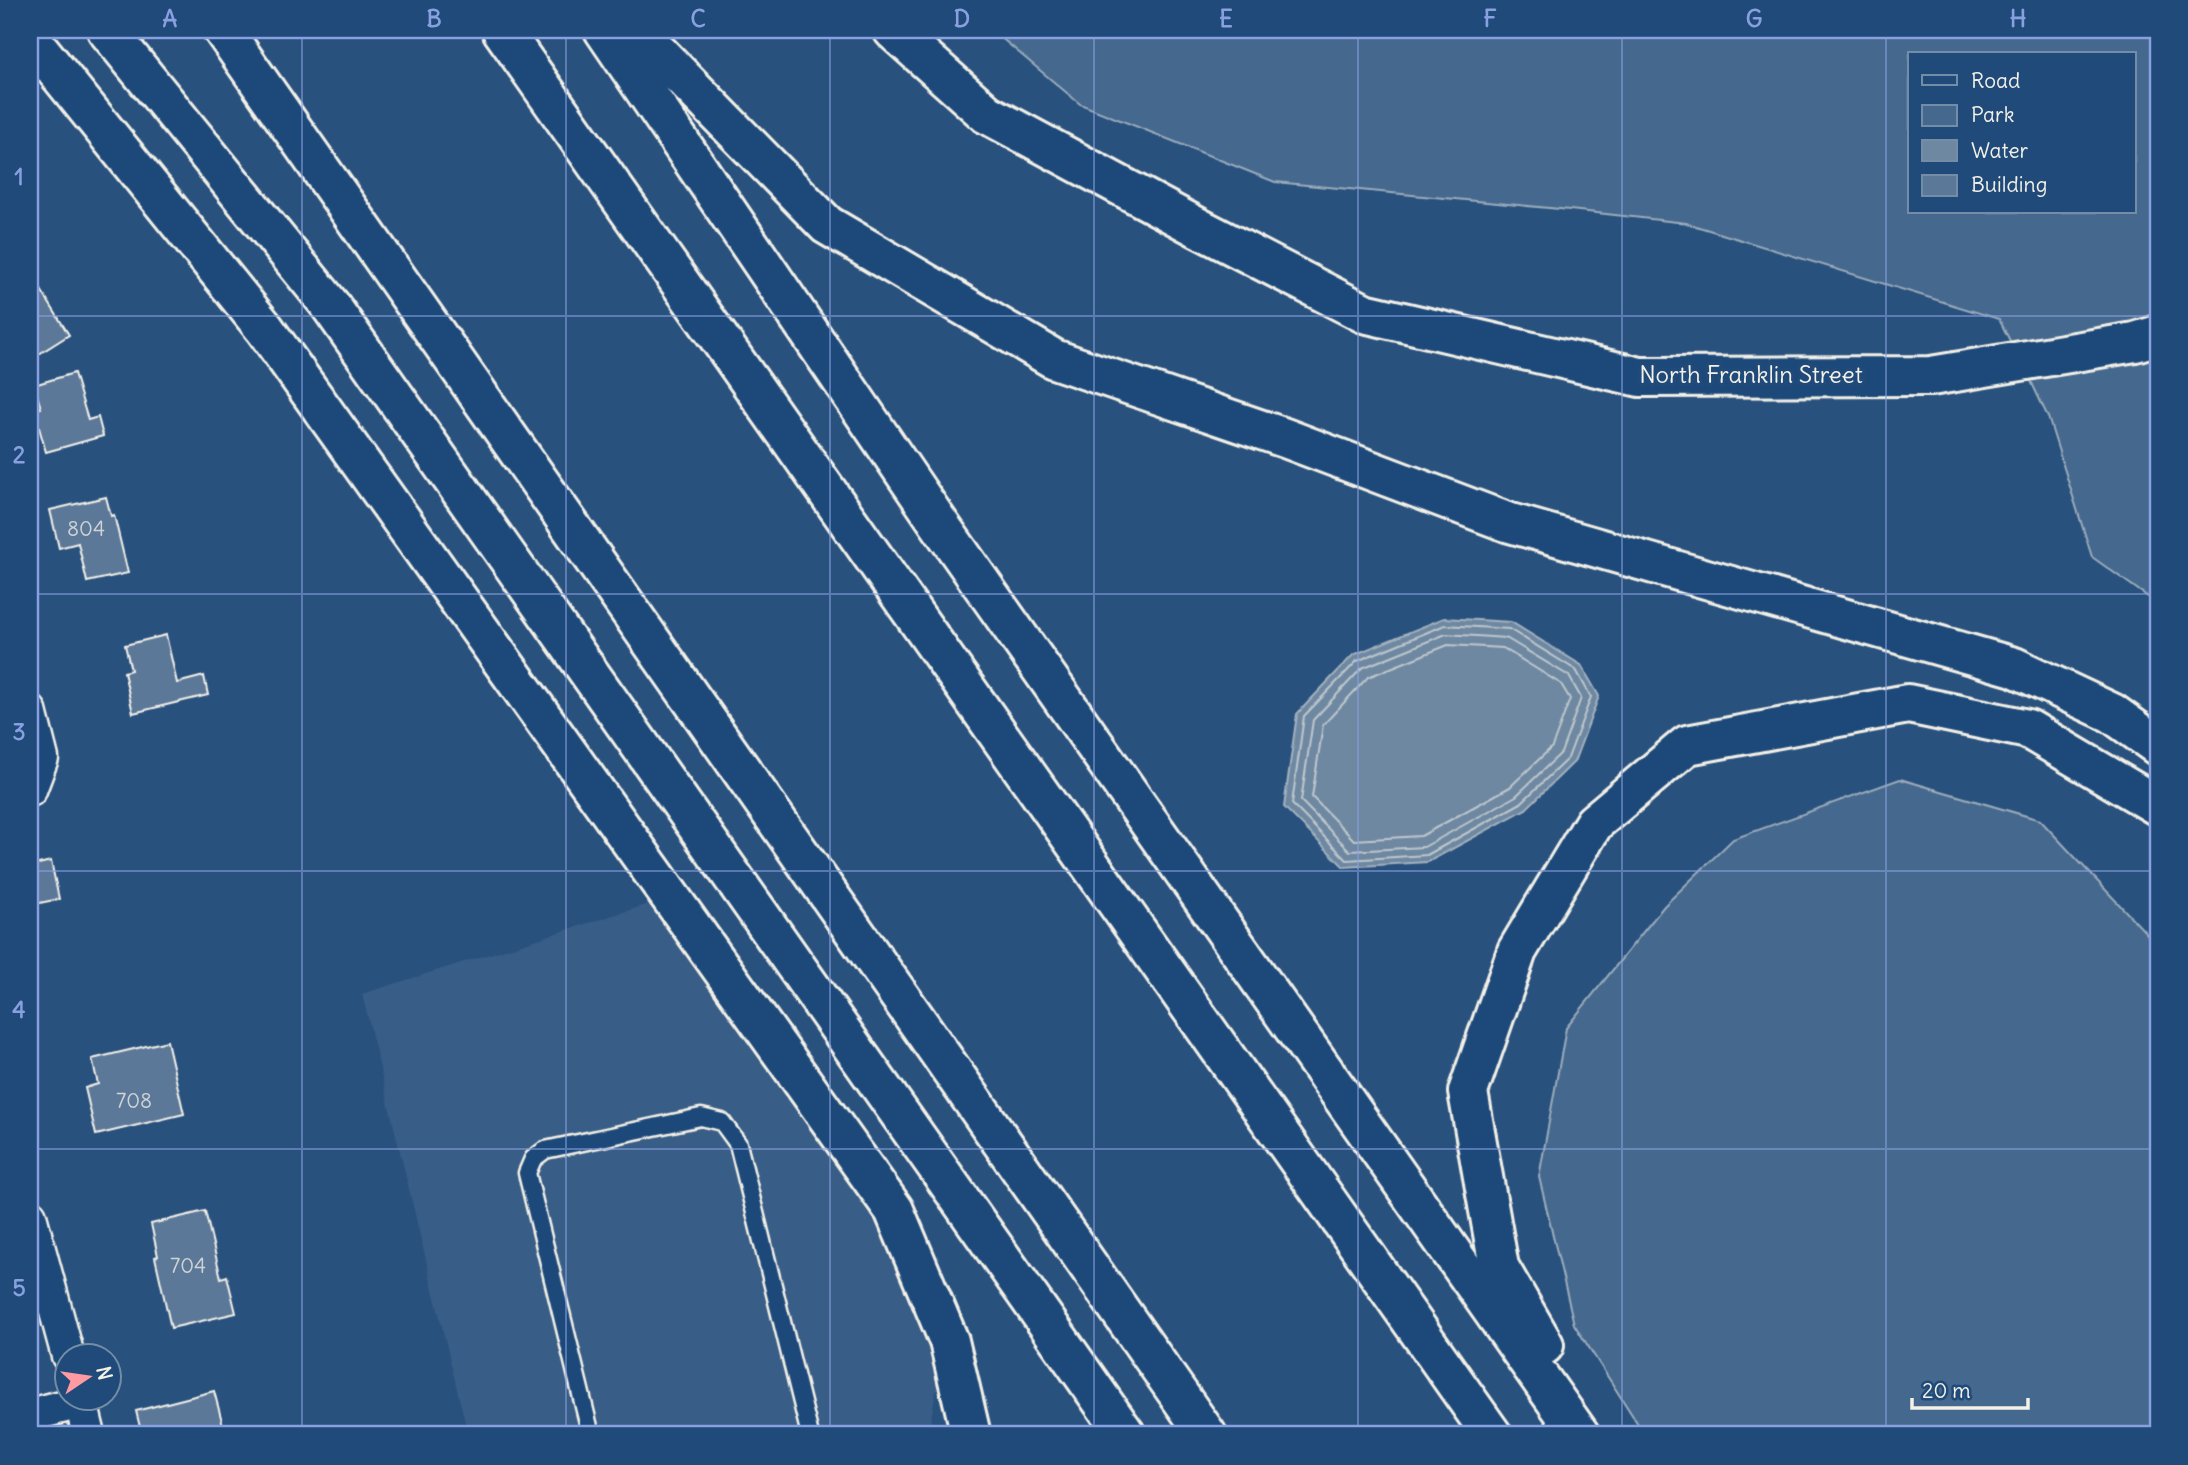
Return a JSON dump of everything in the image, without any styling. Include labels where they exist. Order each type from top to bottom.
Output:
[{"type":"main road","points":[[107,30],[330,305],[1126,1435]]},
{"type":"main road","points":[[223,30],[1207,1435]]},
{"type":"main road","points":[[502,30],[1492,1435]]},
{"type":"main road","points":[[604,30],[938,522],[1580,1435]]},
{"type":"main road","points":[[636,30],[827,225],[1054,359],[1285,438],[1507,522],[2014,667],[2112,713],[2158,746]]},
{"type":"main road","name":"North Franklin Street","points":[[893,30],[987,114],[1364,313],[1640,377],[1931,376],[2135,342],[2158,335]]},
{"type":"main road","points":[[30,38],[265,329],[894,1210],[949,1341],[971,1435]]},
{"type":"main road","points":[[1595,1435],[1499,1267],[1468,1092],[1517,951],[1594,823],[1687,745],[1908,704],[2028,729],[2158,806]]},
{"type":"street","points":[[30,711],[42,758],[30,790]]},
{"type":"street","points":[[30,1216],[64,1342]]},
{"type":"street","points":[[30,1415],[52,1408]]},
{"type":"street","points":[[83,1412],[89,1435]]},
{"type":"lane","points":[[591,1435],[527,1173],[533,1158],[545,1150],[701,1117],[722,1122],[738,1144],[810,1435]]},
{"type":"shaded area","points":[[649,904],[874,1219],[928,1347],[937,1387],[928,1435],[468,1435],[362,994]]},
{"type":"green space","points":[[992,30],[2158,30],[2158,315],[2011,343],[1999,319],[1686,223],[1275,182],[1080,104]]},
{"type":"green space","points":[[2158,356],[2158,604],[2092,557],[2048,417],[2030,379]]},
{"type":"green space","points":[[1900,779],[2040,820],[2148,935],[2158,971],[2158,1435],[1645,1435],[1574,1324],[1539,1177],[1566,1028],[1664,906],[1733,839]]},
{"type":"water","points":[[1444,618],[1511,622],[1581,665],[1599,696],[1574,762],[1526,809],[1428,862],[1344,867],[1284,807],[1297,714],[1353,655]]},
{"type":"building","points":[[30,278],[35,286],[38,285],[69,335],[34,357],[30,350]]},
{"type":"building","points":[[74,373],[88,420],[98,417],[103,436],[46,452],[34,410],[41,408],[34,385]]},
{"type":"building","points":[[106,497],[111,516],[114,515],[128,573],[87,582],[78,543],[59,548],[50,510]]},
{"type":"building","points":[[166,635],[177,683],[204,676],[208,695],[133,713],[124,672],[131,670],[125,645]]},
{"type":"building","points":[[51,861],[59,899],[30,905],[30,866]]},
{"type":"building","points":[[167,1041],[184,1114],[96,1135],[85,1088],[98,1084],[92,1059]]},
{"type":"building","points":[[205,1211],[221,1278],[227,1276],[236,1313],[171,1328],[155,1257],[158,1256],[151,1224]]},
{"type":"building","points":[[214,1391],[223,1425],[178,1435],[142,1435],[136,1411]]}]
